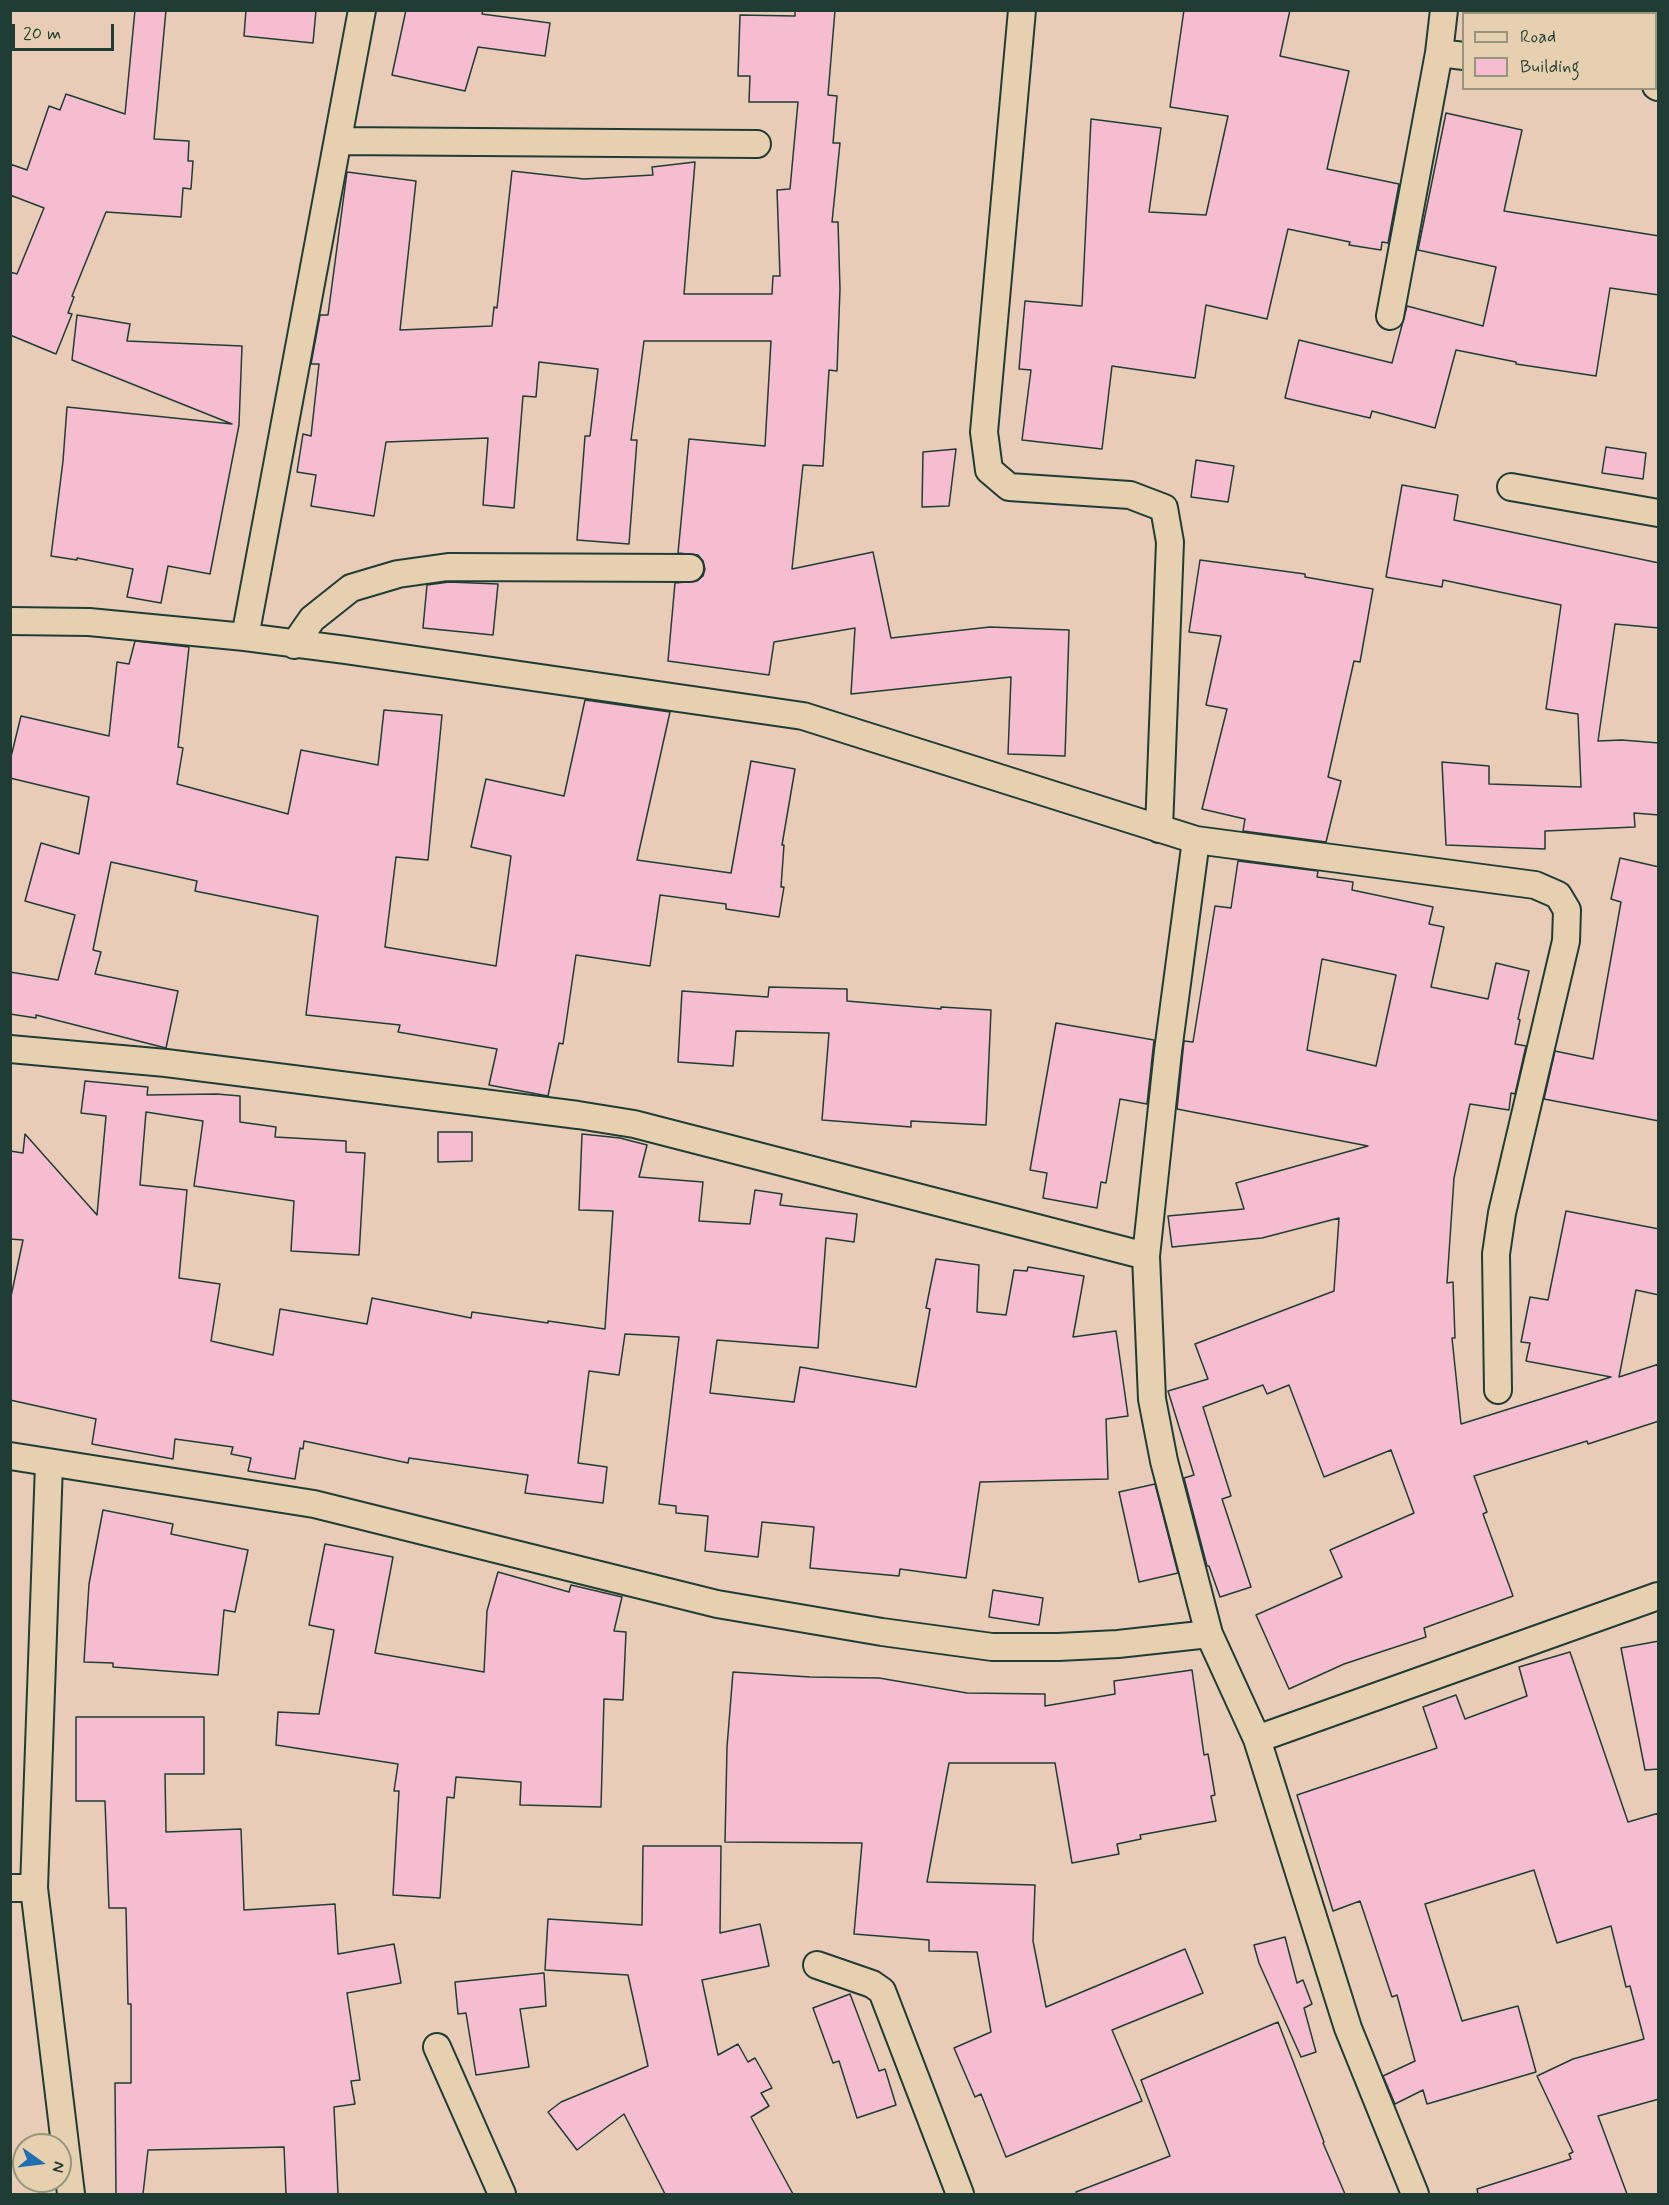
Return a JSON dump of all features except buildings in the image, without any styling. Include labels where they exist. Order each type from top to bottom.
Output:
[{"type":"street","points":[[245,637],[362,10]]},
{"type":"street","points":[[1022,10],[984,432],[989,470],[1009,487],[1130,495],[1164,508],[1170,542],[1159,828]]},
{"type":"street","points":[[1390,316],[1451,55],[1444,10]]},
{"type":"street","points":[[338,141],[757,144]]},
{"type":"street","points":[[1511,487],[1659,513]]},
{"type":"street","points":[[294,645],[312,619],[351,588],[398,574],[448,567],[690,568]]},
{"type":"street","points":[[10,621],[89,622],[245,637],[803,716],[1196,840],[1535,885],[1558,895],[1567,910],[1566,941],[1500,1223],[1496,1254],[1498,1390]]},
{"type":"street","points":[[1196,840],[1168,1051],[1146,1256],[1152,1399],[1164,1461],[1209,1634],[1257,1739],[1348,2028],[1415,2194]]},
{"type":"street","points":[[10,1049],[166,1063],[634,1124],[1146,1256]]},
{"type":"street","points":[[10,1456],[49,1464],[314,1504],[717,1604],[882,1632],[992,1647],[1118,1644],[1209,1634]]},
{"type":"street","points":[[49,1464],[22,1888],[71,2194]]},
{"type":"street","points":[[1257,1739],[1659,1596]]},
{"type":"street","points":[[817,1965],[872,1984],[882,1991],[960,2194]]},
{"type":"street","points":[[436,2047],[502,2194]]}]
